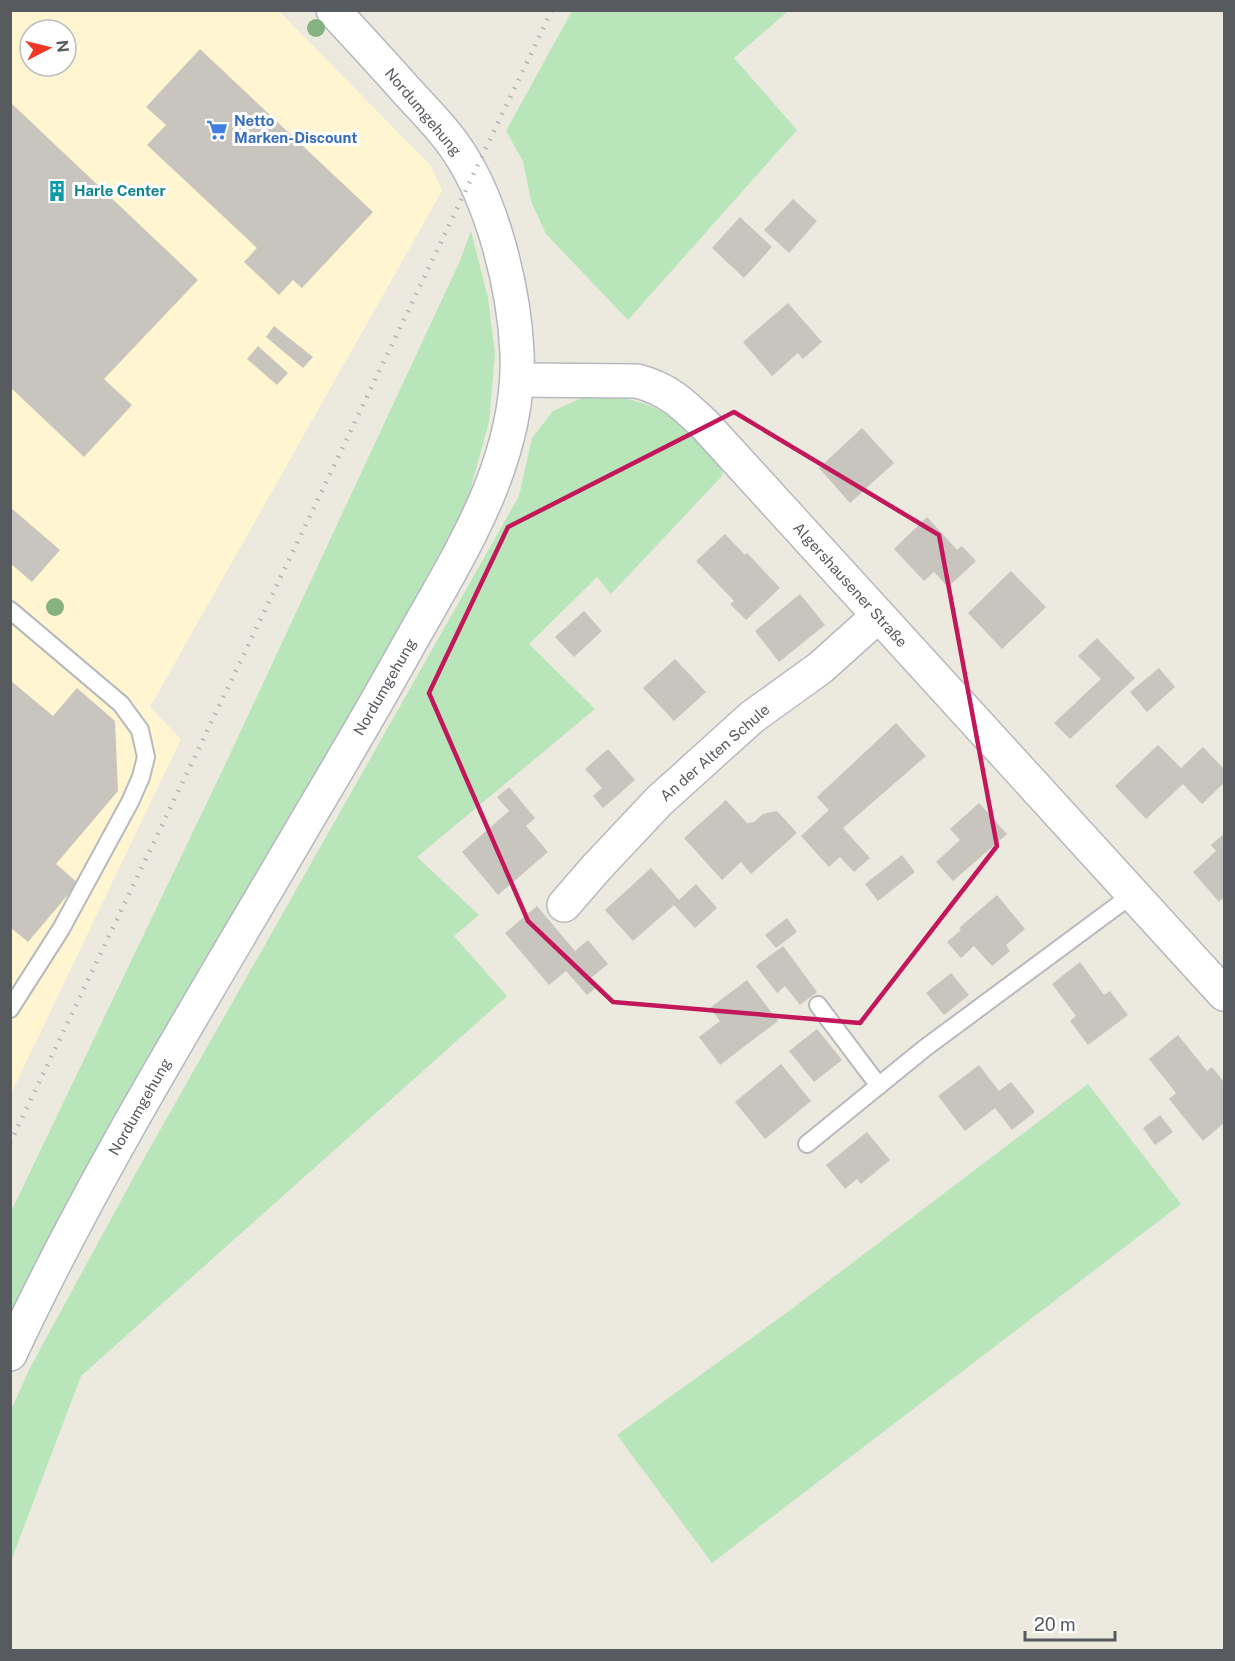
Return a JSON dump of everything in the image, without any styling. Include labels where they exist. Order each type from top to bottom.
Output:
[{"type":"main road","name":"Nordumgehung","points":[[10,1354],[66,1240],[123,1138],[468,539],[492,488],[509,433],[517,380],[513,309],[487,206],[458,150],[333,10]]},
{"type":"main road","name":"Algershausener Straße","points":[[517,380],[637,381],[653,385],[676,397],[705,425],[1224,994]]},
{"type":"main road","name":"An der Alten Schule","points":[[564,905],[596,867],[659,801],[752,717],[820,668],[878,616]]},
{"type":"lane","points":[[10,610],[121,704],[140,730],[146,757],[141,777],[130,802],[72,910],[10,1009]]},
{"type":"lane","points":[[807,1144],[925,1048],[1133,894]]},
{"type":"lane","points":[[818,1005],[879,1086]]},
{"type":"highlighted area","points":[[734,412],[939,535],[997,846],[860,1023],[613,1002],[528,921],[429,693],[508,527]]},
{"type":"shaded area","points":[[11,11],[279,11],[431,166],[442,191],[150,707],[181,739],[11,1094]]},
{"type":"green space","points":[[572,11],[788,11],[734,58],[797,130],[628,320],[546,234],[531,201],[523,161],[506,131]]},
{"type":"green space","points":[[471,231],[488,298],[495,354],[489,422],[466,505],[434,569],[11,1316],[10,1214],[224,767],[460,261]]},
{"type":"green space","points":[[584,397],[630,399],[661,411],[683,426],[723,462],[722,476],[611,594],[597,577],[529,644],[595,709],[417,857],[479,915],[454,936],[507,996],[81,1376],[11,1561],[11,1410],[30,1368],[142,1162],[519,496],[532,438],[553,411]]},
{"type":"green space","points":[[1088,1084],[1181,1204],[712,1563],[617,1435],[785,1314]]},
{"type":"building","points":[[200,49],[373,212],[302,288],[293,280],[279,295],[244,262],[257,248],[147,145],[166,125],[146,107]]},
{"type":"building","name":"Harle Center","points":[[10,102],[198,280],[104,379],[132,405],[84,457],[10,387]]},
{"type":"building","points":[[793,199],[817,221],[789,253],[764,230]]},
{"type":"building","points":[[740,217],[772,247],[744,278],[712,248]]},
{"type":"building","points":[[788,303],[822,342],[803,359],[798,353],[772,376],[743,342]]},
{"type":"building","points":[[274,326],[313,357],[303,368],[266,337]]},
{"type":"building","points":[[258,346],[288,373],[277,385],[247,359]]},
{"type":"building","points":[[862,428],[894,463],[850,503],[819,468]]},
{"type":"building","points":[[10,507],[60,550],[32,582],[10,563]]},
{"type":"building","points":[[927,517],[957,550],[962,546],[976,561],[948,587],[934,572],[924,581],[894,549]]},
{"type":"building","points":[[725,534],[745,555],[747,553],[780,588],[746,620],[730,604],[734,601],[696,561]]},
{"type":"building","points":[[1011,571],[1046,607],[1002,649],[968,613]]},
{"type":"building","points":[[800,594],[825,625],[779,662],[755,631]]},
{"type":"building","points":[[584,611],[602,631],[574,657],[555,637]]},
{"type":"building","points":[[1097,638],[1135,678],[1070,739],[1054,723],[1101,679],[1078,656]]},
{"type":"building","points":[[675,659],[706,692],[674,721],[643,688]]},
{"type":"building","points":[[1159,668],[1175,687],[1147,712],[1130,692]]},
{"type":"building","points":[[10,680],[53,716],[77,688],[115,721],[118,791],[56,864],[78,883],[28,942],[10,927]]},
{"type":"building","points":[[896,723],[926,756],[843,828],[870,858],[854,872],[840,857],[829,867],[801,836],[829,810],[817,797]]},
{"type":"building","points":[[1158,745],[1181,768],[1203,747],[1224,769],[1224,783],[1202,804],[1183,784],[1146,819],[1115,786]]},
{"type":"building","points":[[608,749],[635,780],[603,808],[593,796],[602,788],[585,769]]},
{"type":"building","points":[[509,787],[535,818],[526,826],[548,852],[498,895],[462,852],[509,811],[497,797]]},
{"type":"building","points":[[726,800],[747,823],[754,822],[763,814],[777,811],[797,833],[751,874],[741,862],[722,880],[684,838]]},
{"type":"building","points":[[979,803],[1007,834],[953,881],[936,862],[960,840],[950,829]]},
{"type":"building","points":[[1224,834],[1224,897],[1219,902],[1193,872],[1216,851],[1211,845]]},
{"type":"building","points":[[902,855],[915,872],[878,901],[865,884]]},
{"type":"building","points":[[651,868],[679,900],[696,884],[717,908],[695,928],[674,905],[633,941],[605,910]]},
{"type":"building","points":[[997,895],[1025,929],[1006,945],[1010,951],[992,966],[974,946],[961,958],[947,942],[961,930],[959,928]]},
{"type":"building","points":[[537,906],[575,951],[588,940],[608,964],[591,978],[598,986],[587,995],[566,971],[549,985],[505,933]]},
{"type":"building","points":[[787,918],[797,932],[776,948],[765,935]]},
{"type":"building","points":[[783,946],[817,992],[800,1005],[785,986],[777,993],[756,966]]},
{"type":"building","points":[[1080,962],[1104,995],[1110,991],[1128,1015],[1088,1045],[1070,1021],[1076,1016],[1052,984]]},
{"type":"building","points":[[951,973],[969,995],[944,1015],[926,993]]},
{"type":"building","points":[[747,980],[778,1021],[720,1065],[699,1037],[720,1021],[710,1008]]},
{"type":"building","points":[[817,1029],[842,1060],[814,1082],[789,1051]]},
{"type":"building","points":[[1178,1035],[1207,1071],[1212,1067],[1224,1082],[1224,1123],[1203,1141],[1169,1099],[1176,1093],[1149,1059]]},
{"type":"building","points":[[781,1064],[811,1101],[765,1139],[735,1102]]},
{"type":"building","points":[[979,1065],[999,1091],[1011,1082],[1035,1112],[1012,1130],[995,1108],[965,1131],[938,1096]]},
{"type":"building","points":[[1160,1115],[1173,1132],[1155,1145],[1143,1128]]},
{"type":"building","points":[[867,1132],[890,1160],[861,1184],[857,1179],[845,1189],[826,1165]]},
{"type":"railway","points":[[10,1143],[552,10]]},
{"type":"place","name":"Netto Marken-Discount","points":[[217,130]]},
{"type":"place","name":"Harle Center","points":[[57,191]]}]
